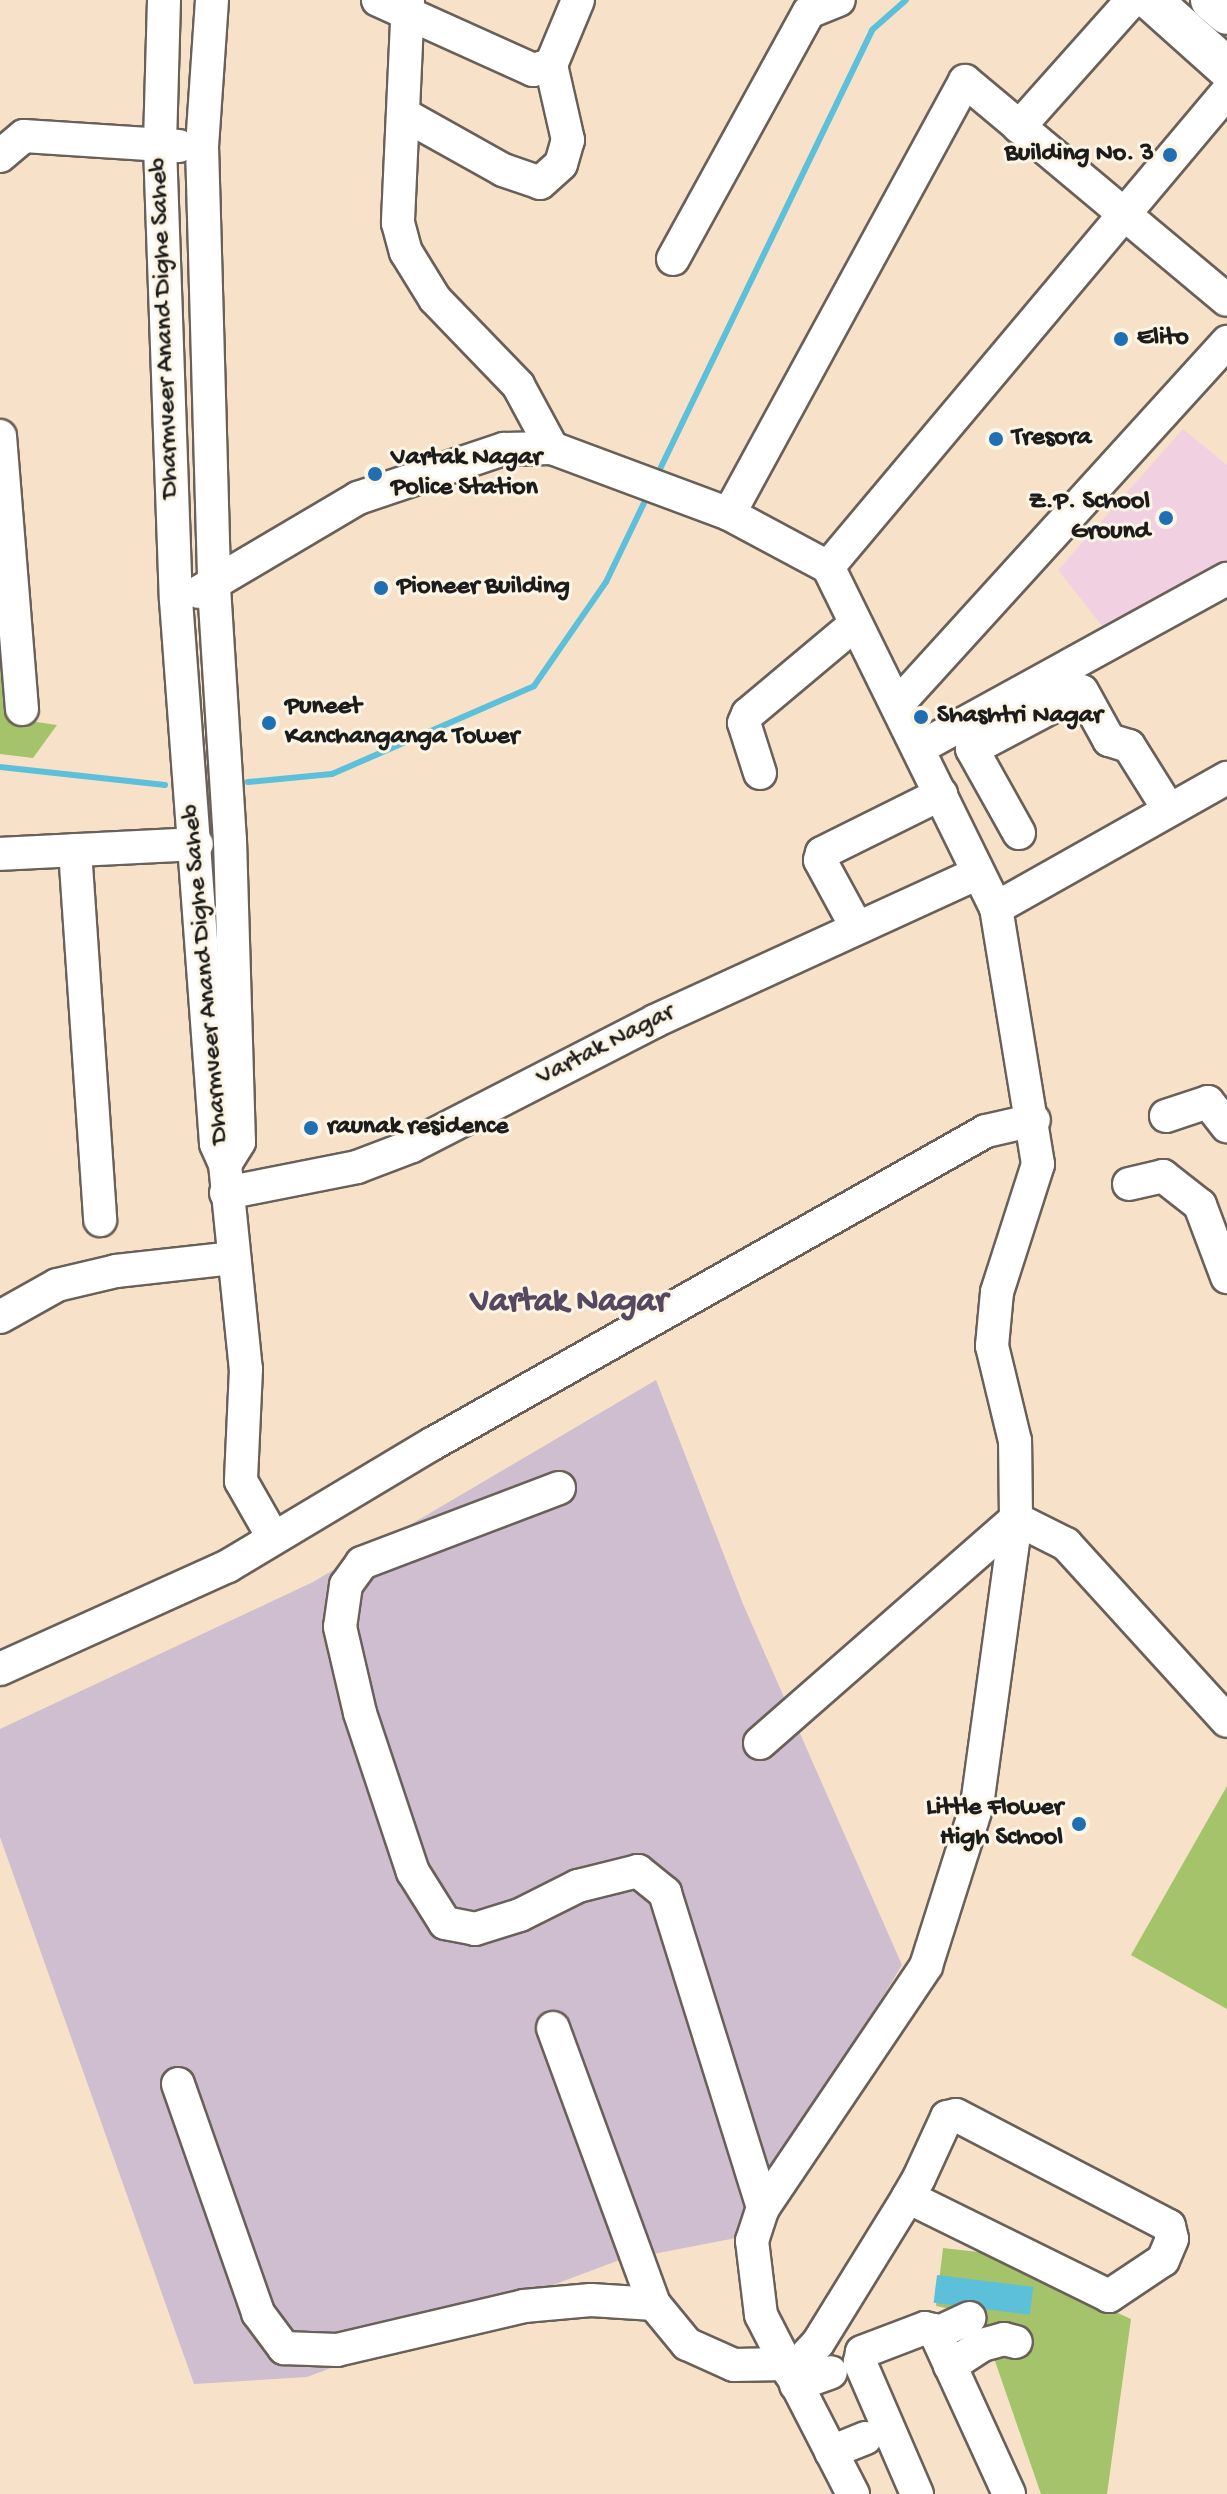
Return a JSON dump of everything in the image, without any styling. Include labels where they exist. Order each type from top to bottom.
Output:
[{"type":"main road","points":[[1151,0],[1227,68]]},
{"type":"main road","points":[[1211,0],[1227,14]]},
{"type":"street","name":"Dharmveer Anand Dighe Saheb","points":[[164,0],[160,146],[176,600],[197,844],[216,1144],[226,1179]]},
{"type":"street","name":"Dharmveer Anand Dighe Saheb","points":[[212,0],[202,146],[214,587],[230,840],[239,1142],[226,1179]]},
{"type":"street","points":[[378,0],[408,8],[521,69],[551,65]]},
{"type":"street","points":[[403,114],[503,170],[540,183],[561,164],[568,140],[551,65],[578,0]]},
{"type":"street","points":[[673,259],[802,6],[839,0]]},
{"type":"street","points":[[1019,127],[1132,0]]},
{"type":"street","points":[[408,8],[398,223],[406,252],[435,299],[518,385],[552,448]]},
{"type":"street","points":[[729,514],[965,81],[1227,300]]},
{"type":"street","points":[[828,567],[1227,92]]},
{"type":"street","points":[[0,156],[24,136],[202,146]]},
{"type":"street","points":[[897,705],[1227,342]]},
{"type":"street","points":[[0,436],[22,709]]},
{"type":"street","points":[[176,600],[214,587],[358,498],[504,449],[552,448],[729,514],[828,567],[853,626],[919,748],[996,908],[1034,1120],[1038,1164],[997,1292],[992,1346],[1015,1441],[1016,1519],[977,1805],[926,1966],[763,2208],[752,2241],[753,2279],[761,2315],[853,2494]]},
{"type":"street","points":[[919,748],[966,737],[1076,678],[1227,579]]},
{"type":"street","points":[[760,773],[744,723],[748,714],[853,626]]},
{"type":"street","points":[[1076,678],[1109,740],[1129,746],[1169,810]]},
{"type":"street","points":[[966,737],[1019,833]]},
{"type":"street","points":[[996,908],[1227,778]]},
{"type":"street","points":[[857,928],[820,860],[822,853],[941,794]]},
{"type":"street","points":[[0,854],[197,844]]},
{"type":"street","points":[[75,850],[100,1220]]},
{"type":"street","name":"Vartak Nagar","points":[[226,1179],[357,1167],[412,1146],[655,1021],[978,873]]},
{"type":"street","points":[[1166,1116],[1208,1102],[1227,1126]]},
{"type":"street","points":[[0,1669],[228,1566],[273,1537],[986,1131],[1034,1120]]},
{"type":"street","points":[[1129,1184],[1163,1176],[1213,1200],[1227,1277]]},
{"type":"street","points":[[226,1179],[246,1369],[241,1481],[273,1537]]},
{"type":"street","points":[[0,1317],[57,1285],[116,1271],[234,1258]]},
{"type":"street","points":[[559,1488],[362,1563],[346,1585],[340,1627],[360,1713],[413,1872],[445,1923],[475,1929],[520,1915],[578,1886],[638,1871],[665,1893],[763,2208]]},
{"type":"street","points":[[1016,1519],[1066,1544],[1227,1721]]},
{"type":"street","points":[[760,1743],[1016,1519]]},
{"type":"street","points":[[553,2028],[654,2304],[687,2344],[734,2365],[790,2374],[831,2372]]},
{"type":"street","points":[[178,2084],[258,2313],[284,2348],[337,2350],[524,2306],[591,2300],[654,2304]]},
{"type":"street","points":[[790,2374],[818,2343],[908,2197],[947,2117],[956,2115],[1169,2226],[1172,2239],[1163,2260],[1109,2296],[908,2197]]},
{"type":"street","points":[[935,2334],[970,2318]]},
{"type":"street","points":[[917,2494],[860,2362],[862,2352],[925,2328],[935,2334],[960,2368],[1010,2494]]},
{"type":"street","points":[[960,2368],[982,2345],[1004,2339],[1016,2342]]},
{"type":"street","points":[[831,2452],[865,2438]]},
{"type":"shaded area","name":"Z.P. School Ground","points":[[1183,429],[1227,465],[1227,570],[1110,636],[1058,570]]},
{"type":"shaded area","points":[[656,1380],[743,1604],[902,1965],[736,2238],[617,2261],[307,2377],[194,2384],[0,1837],[0,1729],[313,1582]]},
{"type":"green space","points":[[0,565],[16,719],[57,725],[33,758],[0,754]]},
{"type":"green space","points":[[1227,1786],[1227,2009],[1131,1955]]},
{"type":"green space","points":[[943,2248],[987,2253],[1131,2319],[1107,2494],[1041,2494],[979,2315],[936,2306]]},
{"type":"water","points":[[937,2275],[1033,2287],[1030,2315],[934,2303]]},
{"type":"waterway","points":[[661,467],[872,30],[906,0]]},
{"type":"waterway","points":[[248,782],[332,774],[534,686],[606,582],[646,499]]},
{"type":"waterway","points":[[0,767],[165,785]]},
{"type":"place","name":"Building No. 3","points":[[1170,155]]},
{"type":"place","name":"Elito","points":[[1121,339]]},
{"type":"place","name":"Tresora","points":[[996,439]]},
{"type":"place","name":"Vartak Nagar Police Station","points":[[375,474]]},
{"type":"place","name":"Z.P. School Ground","points":[[1166,518]]},
{"type":"place","name":"Pioneer Building","points":[[381,588]]},
{"type":"place","name":"Shashtri Nagar","points":[[921,717]]},
{"type":"place","name":"Puneet Kanchanganga Tower","points":[[269,723]]},
{"type":"place","name":"raunak residence","points":[[311,1128]]},
{"type":"place","name":"Little Flower High School","points":[[1079,1824]]},
{"type":"district","name":"Vartak Nagar","points":[[569,1304]]}]
